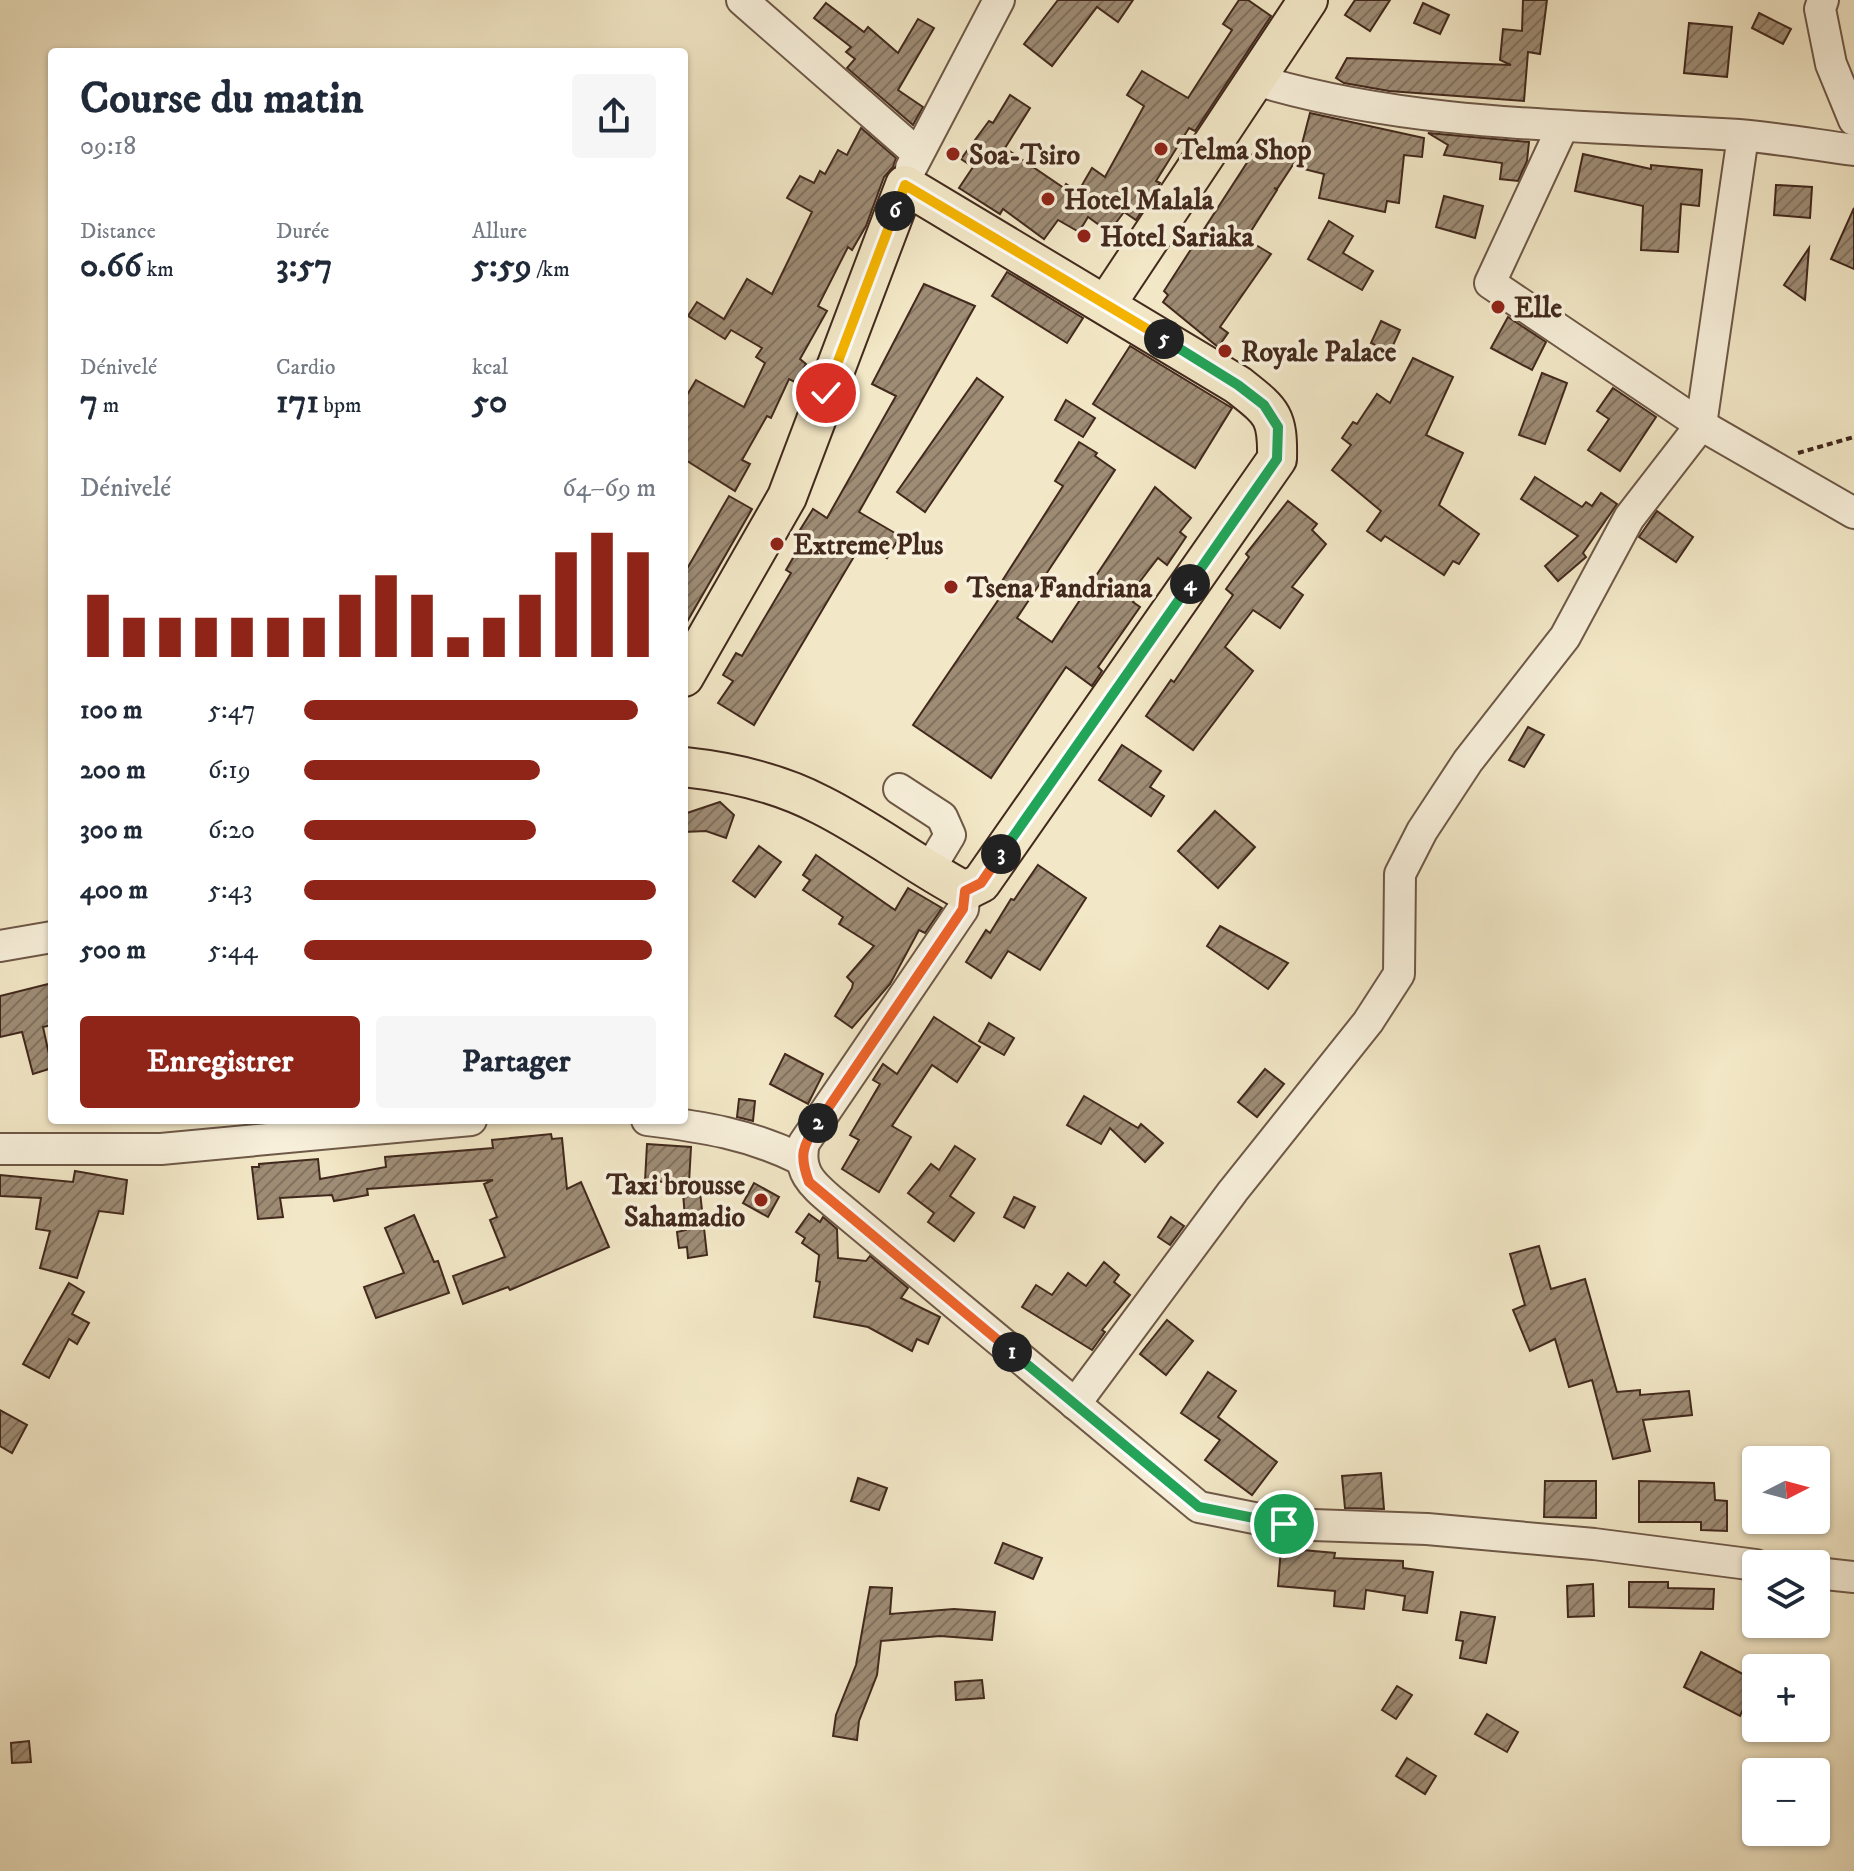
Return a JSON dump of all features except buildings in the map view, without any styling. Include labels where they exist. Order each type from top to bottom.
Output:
[{"type":"main road","points":[[1107,303],[1308,0]]},
{"type":"main road","points":[[688,670],[787,497],[911,169],[1107,303],[1238,385],[1264,405],[1278,427],[1277,459],[981,883],[965,891],[821,804],[734,775],[688,768]]},
{"type":"street","points":[[742,0],[911,169],[999,0]]},
{"type":"street","points":[[1256,80],[1303,94],[1385,110],[1563,126],[1854,139],[1814,3]]},
{"type":"street","points":[[1563,126],[1490,283],[1701,425],[1854,513]]},
{"type":"street","points":[[1075,1404],[1233,1191],[1368,1022],[1399,974],[1400,874],[1422,831],[1468,761],[1565,637],[1629,518],[1701,425],[1743,136]]},
{"type":"street","points":[[899,789],[942,817],[950,835],[929,870]]},
{"type":"street","points":[[965,891],[963,909],[804,1143],[800,1159],[809,1182],[1199,1507],[1284,1524],[1427,1529],[1579,1542],[1742,1563]]},
{"type":"street","points":[[0,946],[48,938]]},
{"type":"street","points":[[0,1149],[161,1149],[428,1124]]},
{"type":"street","points":[[681,1124],[761,1140],[800,1159]]},
{"type":"street","points":[[1830,1575],[1854,1578]]},
{"type":"path","points":[[1765,462],[1854,437]]},
{"type":"place","name":"Telma Shop","points":[[1161,149]]},
{"type":"place","name":"Soa-Tsiro","points":[[953,154]]},
{"type":"place","name":"Hotel Malala","points":[[1048,199]]},
{"type":"place","name":"Hotel Sariaka","points":[[1084,236]]},
{"type":"place","name":"Elle","points":[[1498,307]]},
{"type":"place","name":"Royale Palace","points":[[1225,351]]},
{"type":"place","name":"Extreme Plus","points":[[777,544]]},
{"type":"place","name":"Tsena Fandriana","points":[[951,587]]},
{"type":"place","name":"Taxi brousse Sahamadio","points":[[761,1200]]},
{"type":"route","points":[[826,393],[905,185],[1107,303],[1238,385],[1264,405],[1278,427],[1277,459],[981,883],[965,891],[963,909],[877,1040],[804,1143],[800,1159],[809,1182],[1199,1507],[1284,1524]]}]
